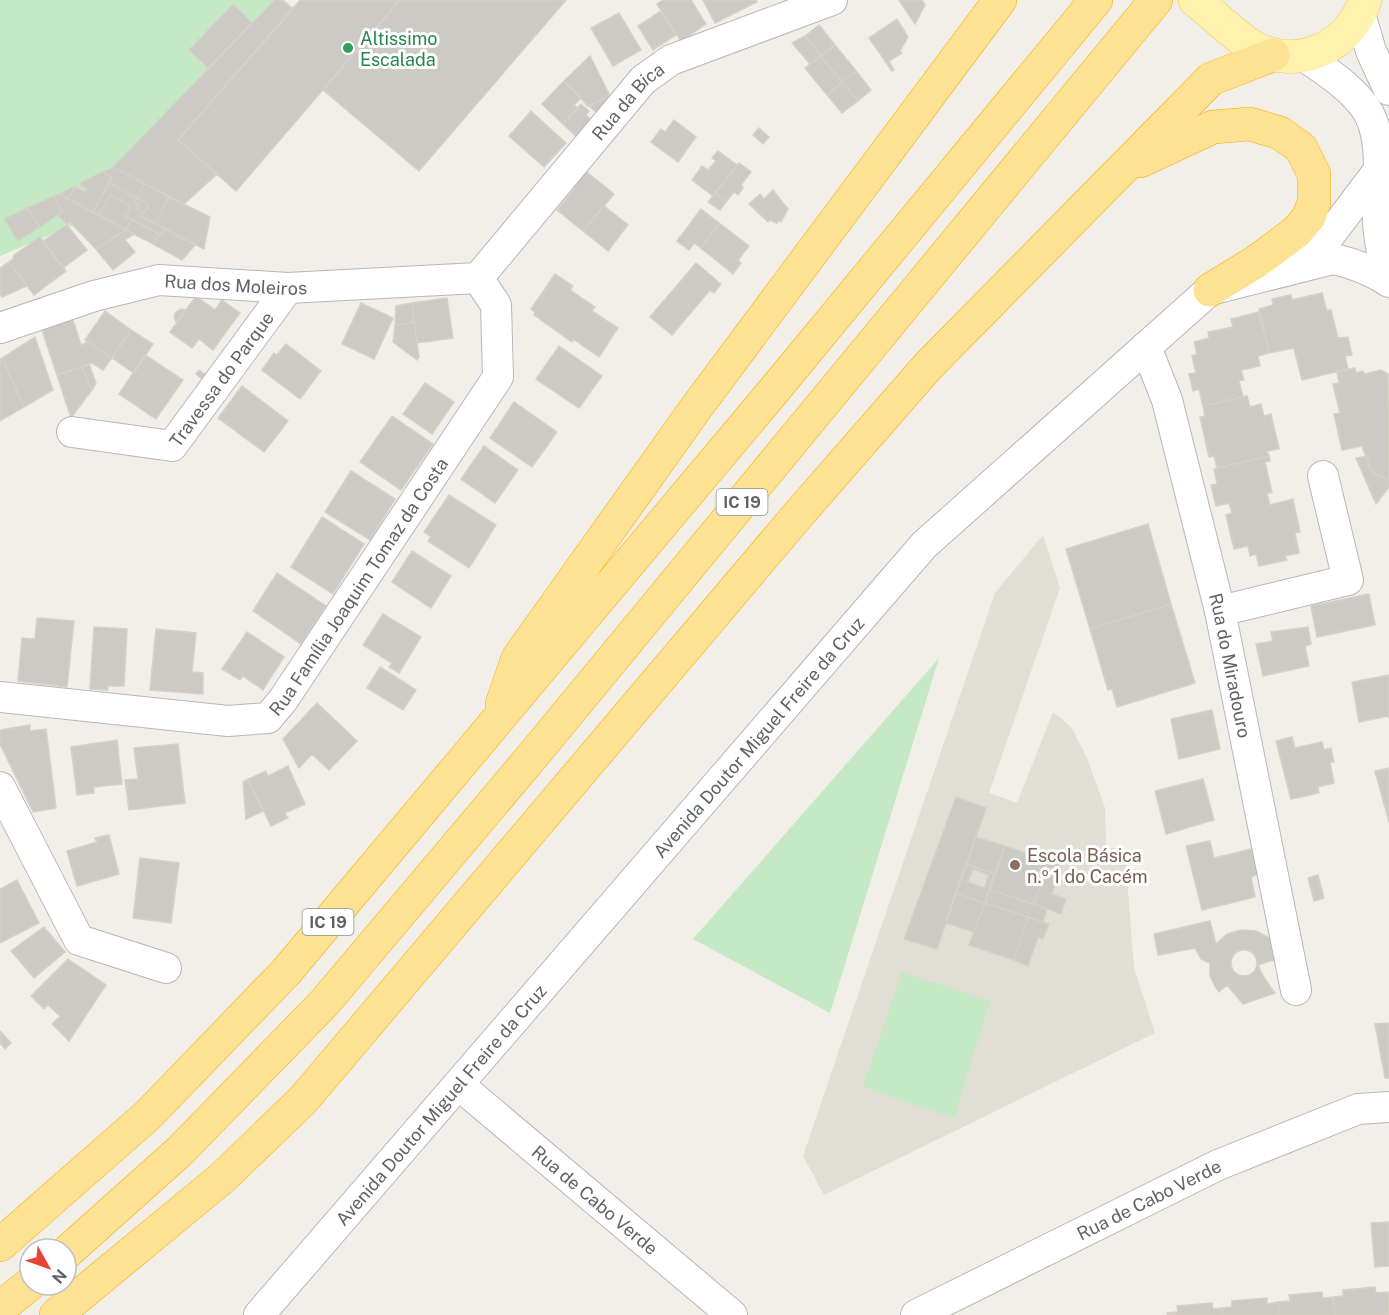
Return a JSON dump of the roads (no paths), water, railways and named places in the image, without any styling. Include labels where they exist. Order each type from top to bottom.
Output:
[{"type":"highway","points":[[900,135],[920,86],[972,0]]},
{"type":"highway","points":[[497,720],[518,658],[696,408],[1000,0]]},
{"type":"highway","name":"IC 19","points":[[0,1245],[148,1115],[286,972],[776,388],[1096,0]]},
{"type":"highway","name":"IC 19","points":[[78,1242],[180,1151],[325,1002],[543,744],[1156,0]]},
{"type":"highway","points":[[56,1315],[222,1178],[303,1100],[798,515],[936,357],[1211,79],[1288,56]]},
{"type":"highway","points":[[1119,171],[1213,127],[1250,124],[1280,133],[1301,148],[1314,174],[1314,202],[1309,217],[1296,231],[1257,261],[1210,290]]},
{"type":"highway","points":[[0,1308],[18,1294]]},
{"type":"main road","points":[[1196,0],[1252,46],[1288,56],[1322,51],[1337,42],[1349,29],[1362,7]]},
{"type":"street","name":"Rua da Bica","points":[[478,278],[643,80],[671,60],[832,0]]},
{"type":"street","points":[[1362,7],[1371,51],[1389,90]]},
{"type":"street","points":[[1288,56],[1341,81],[1365,107],[1376,131],[1389,282]]},
{"type":"street","points":[[1257,261],[1290,254],[1329,236],[1379,170]]},
{"type":"street","name":"Avenida Doutor Miguel Freire da Cruz","points":[[1333,259],[1383,214]]},
{"type":"street","name":"Avenida Doutor Miguel Freire da Cruz","points":[[259,1315],[924,545],[1210,290],[1333,259],[1368,269],[1389,282]]},
{"type":"street","name":"Rua dos Moleiros","points":[[0,328],[94,296],[159,280],[288,288],[478,278]]},
{"type":"street","name":"Rua Família Joaquim Tomaz da Costa","points":[[0,697],[228,721],[268,717],[283,700],[498,377],[496,305],[478,278]]},
{"type":"street","name":"Travessa do Parque","points":[[72,432],[172,446],[288,288]]},
{"type":"street","name":"Rua do Miradouro","points":[[1146,347],[1167,400],[1220,611],[1296,990]]},
{"type":"street","points":[[1220,611],[1348,580],[1323,476]]},
{"type":"street","points":[[0,787],[79,940],[166,968]]},
{"type":"street","name":"Rua de Cabo Verde","points":[[459,1085],[732,1315]]},
{"type":"street","name":"Rua de Cabo Verde","points":[[916,1315],[1218,1165],[1358,1109],[1389,1107]]},
{"type":"place","name":"Altissimo Escalada","points":[[348,48]]},
{"type":"place","name":"Escola Básica n.º 1 do Cacém","points":[[1015,865]]}]
